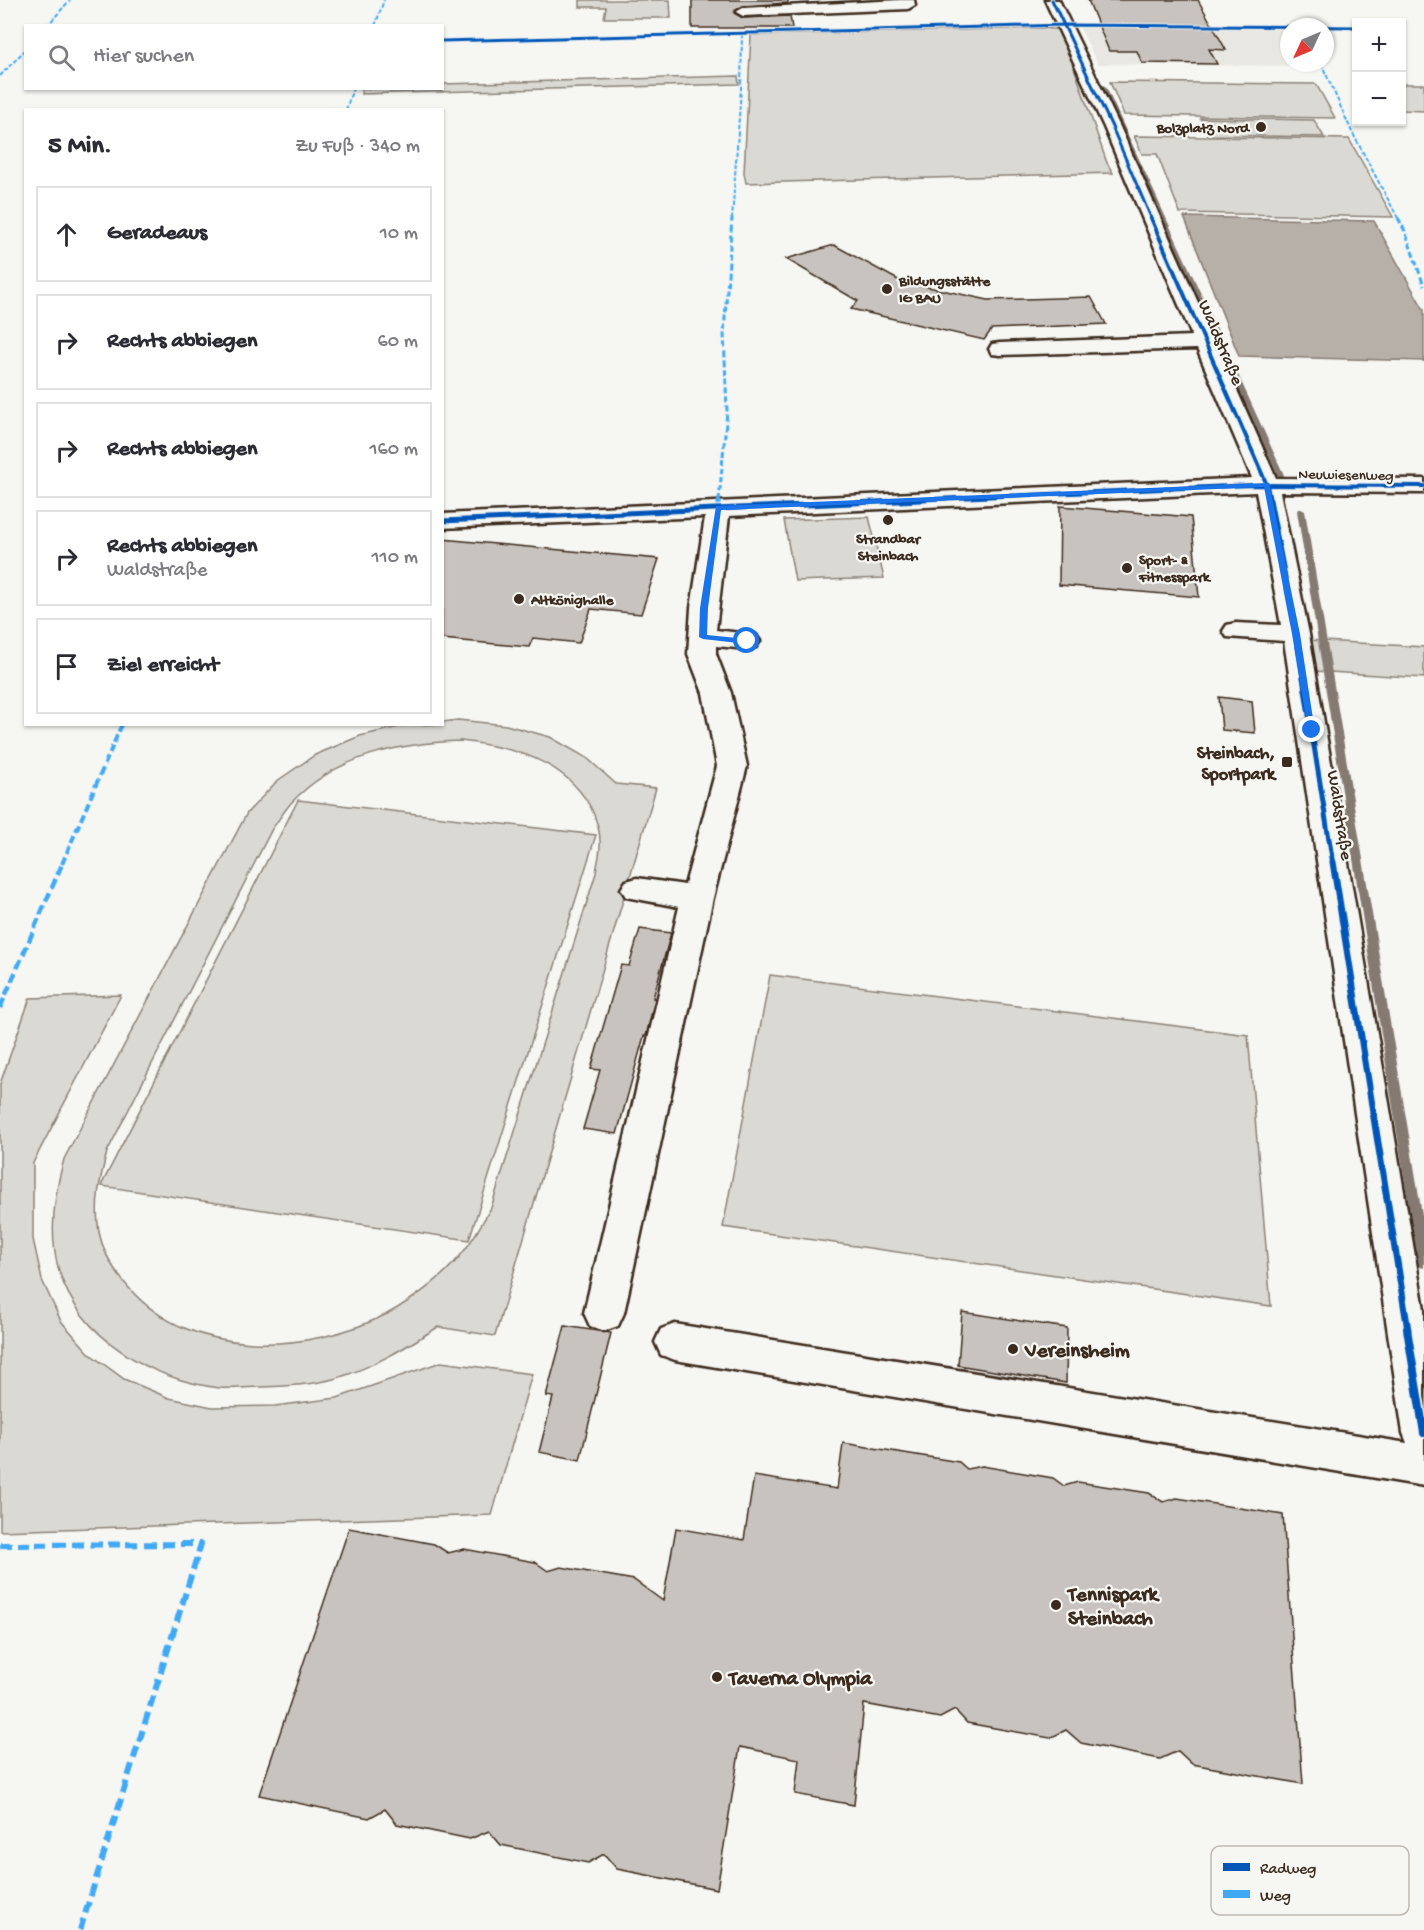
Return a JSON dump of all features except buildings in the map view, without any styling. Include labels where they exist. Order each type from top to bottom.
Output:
[{"type":"street","points":[[742,34],[743,6],[909,6],[907,0]]},
{"type":"street","name":"Waldstraße","points":[[1052,0],[1206,342],[1267,485],[1296,634],[1424,1433]]},
{"type":"street","points":[[1000,349],[1206,342]]},
{"type":"street","name":"Neuwiesenweg","points":[[444,521],[1267,485],[1424,486]]},
{"type":"street","points":[[604,1313],[697,898],[732,766],[717,693],[702,654],[704,608],[718,508]]},
{"type":"street","points":[[1236,631],[1296,634]]},
{"type":"street","points":[[703,637],[747,641]]},
{"type":"street","points":[[638,889],[697,898]]},
{"type":"street","points":[[675,1342],[1424,1466]]},
{"type":"shaded area","points":[[580,0],[670,0],[671,18],[604,18],[606,7],[580,7]]},
{"type":"shaded area","points":[[1079,26],[1280,29],[1280,66],[1098,64]]},
{"type":"shaded area","points":[[1044,28],[1061,30],[1107,163],[1113,173],[746,183],[744,173],[751,35]]},
{"type":"shaded area","points":[[738,76],[739,84],[361,94],[362,90],[444,90],[444,84]]},
{"type":"shaded area","points":[[1110,82],[1316,84],[1335,118],[1124,115]]},
{"type":"shaded area","points":[[1406,84],[1424,84],[1424,111],[1406,110]]},
{"type":"shaded area","name":"Bolzplatz Nord","points":[[1200,118],[1314,120],[1324,137],[1208,135]]},
{"type":"shaded area","points":[[1134,136],[1349,139],[1393,217],[1180,213],[1157,154],[1142,154]]},
{"type":"shaded area","points":[[1184,217],[1374,221],[1424,310],[1424,361],[1239,356]]},
{"type":"shaded area","points":[[869,517],[884,578],[795,581],[784,520]]},
{"type":"shaded area","points":[[1307,640],[1424,647],[1424,678],[1314,671]]},
{"type":"shaded area","points":[[458,720],[506,725],[550,737],[587,758],[616,784],[656,788],[495,1336],[438,1327],[364,1368],[328,1380],[299,1385],[220,1388],[194,1383],[169,1376],[122,1352],[83,1316],[69,1295],[56,1257],[53,1229],[57,1186],[64,1159],[247,813],[277,781],[315,755],[360,736],[403,726],[444,726],[444,722]],"holes":[[[461,741],[498,747],[551,766],[579,790],[590,806],[598,825],[600,853],[596,873],[491,1208],[467,1247],[441,1276],[398,1308],[356,1327],[322,1337],[287,1342],[252,1343],[217,1338],[184,1328],[155,1311],[129,1288],[114,1269],[99,1232],[97,1202],[100,1182],[107,1152],[272,829],[291,803],[308,787],[327,774],[369,755],[438,742]]]},
{"type":"shaded area","points":[[298,800],[596,835],[469,1240],[101,1186]]},
{"type":"shaded area","points":[[770,975],[1248,1035],[1271,1306],[723,1227]]},
{"type":"shaded area","points":[[121,995],[33,1163],[33,1239],[42,1280],[61,1321],[90,1354],[124,1379],[169,1398],[212,1407],[275,1406],[337,1398],[441,1362],[532,1374],[492,1515],[0,1531],[0,1084],[30,998]]},
{"type":"waterway","points":[[1103,87],[1280,475]]},
{"type":"waterway","points":[[1301,511],[1424,1263]]},
{"type":"marked path","points":[[49,24],[70,0]]},
{"type":"marked path","points":[[376,24],[384,0]]},
{"type":"marked path","points":[[718,508],[727,411],[724,333],[741,88],[742,34],[737,34]]},
{"type":"marked path","points":[[0,76],[24,51]]},
{"type":"marked path","points":[[1325,72],[1352,132],[1405,231],[1424,286]]},
{"type":"marked path","points":[[347,108],[352,90]]},
{"type":"marked path","points":[[0,1008],[121,726]]},
{"type":"marked path","points":[[0,1545],[201,1544],[80,1930]]},
{"type":"cycle path","points":[[1052,0],[1112,127],[1267,485],[1296,634],[1424,1433]]},
{"type":"cycle path","points":[[444,41],[1065,25],[1352,27]]},
{"type":"cycle path","points":[[444,521],[1253,485],[1424,486]]},
{"type":"place","name":"Bolzplatz Nord","points":[[1261,127]]},
{"type":"place","name":"Bildungsstätte IG BAU","points":[[887,289]]},
{"type":"place","name":"Strandbar Steinbach","points":[[888,520]]},
{"type":"place","name":"Sport- & Fitnesspark","points":[[1127,568]]},
{"type":"place","name":"Altkönighalle","points":[[519,599]]},
{"type":"place","name":"Steinbach, Sportpark","points":[[1287,762]]},
{"type":"place","name":"Vereinsheim","points":[[1013,1349]]},
{"type":"place","name":"Tennispark Steinbach","points":[[1056,1605]]},
{"type":"place","name":"Taverna Olympia","points":[[717,1677]]},
{"type":"route","points":[[747,641],[703,637],[704,608],[718,508],[1267,485],[1312,730]]}]
